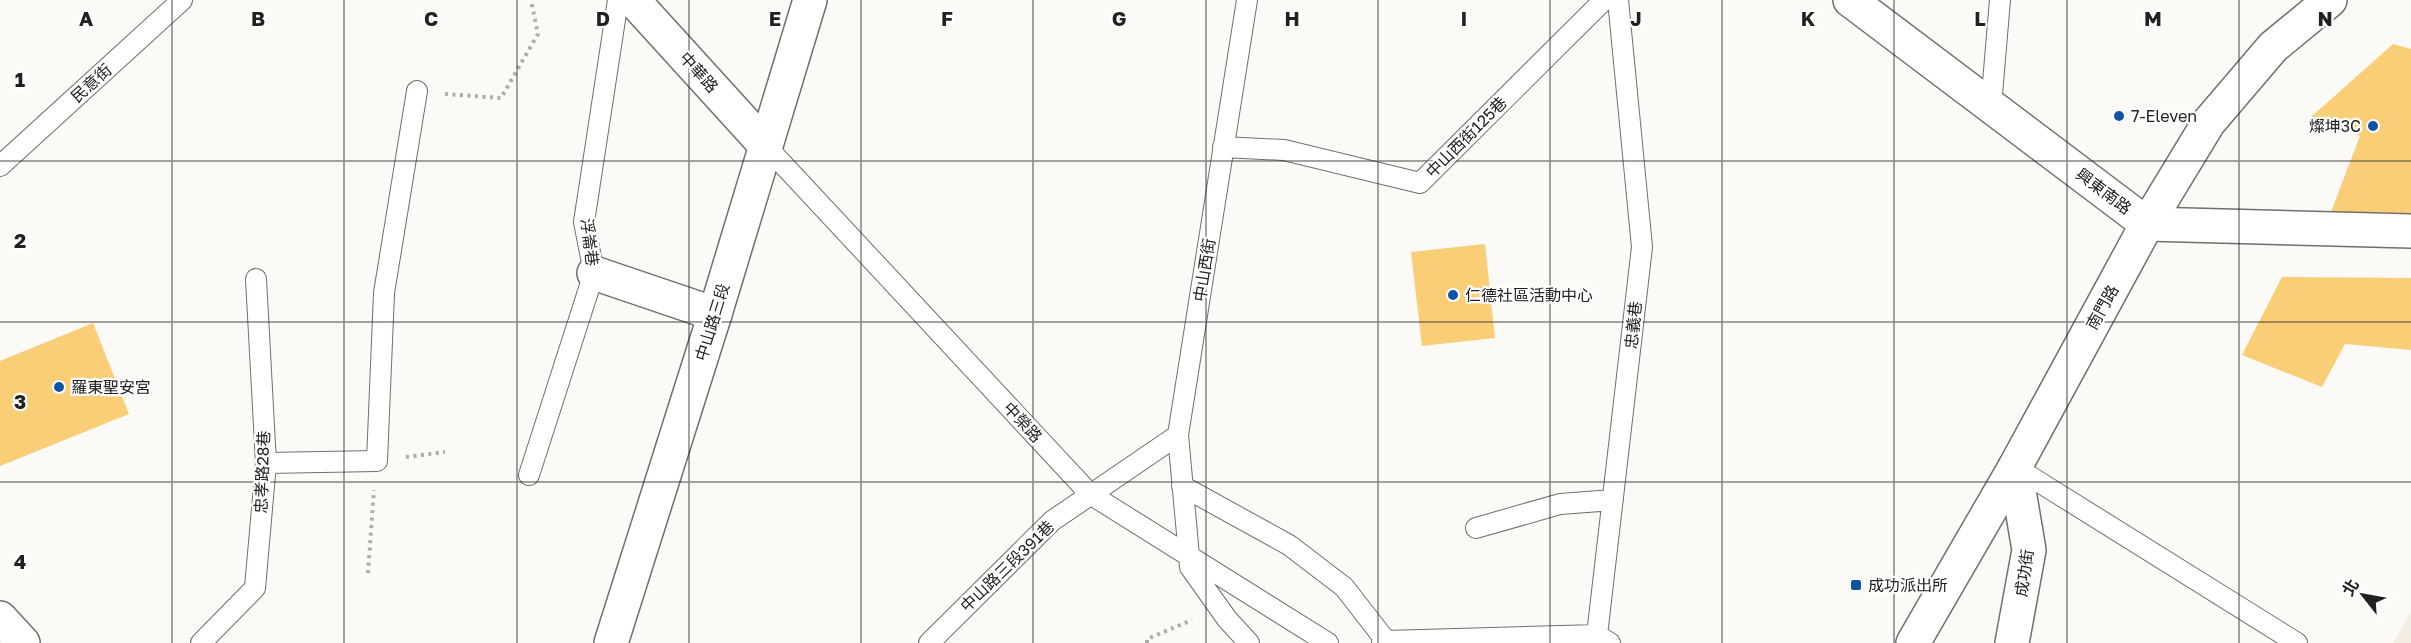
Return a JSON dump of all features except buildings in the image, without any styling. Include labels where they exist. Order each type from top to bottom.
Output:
[{"type":"street","name":"中華路","points":[[633,0],[765,144]]},
{"type":"street","name":"中山路三段","points":[[611,643],[715,314],[810,0]]},
{"type":"street","name":"興東南路","points":[[1850,0],[2147,224],[2411,231]]},
{"type":"street","name":"南門路","points":[[1913,643],[2015,467],[2147,224],[2209,122],[2273,48],[2330,0]]},
{"type":"street","points":[[594,273],[715,314]]},
{"type":"street","name":"成功街","points":[[2012,643],[2029,550],[2015,467]]},
{"type":"street","points":[[0,618],[23,643]]},
{"type":"lane","name":"民意街","points":[[0,166],[182,0]]},
{"type":"lane","name":"浮崙巷","points":[[529,475],[594,273],[584,222],[618,0]]},
{"type":"lane","name":"中山西街","points":[[1247,0],[1178,435],[1190,567],[1218,607],[1249,643]]},
{"type":"lane","name":"中山西街125巷","points":[[1224,147],[1284,150],[1420,183],[1604,0]]},
{"type":"lane","name":"忠義巷","points":[[1604,639],[1613,500],[1642,247],[1618,0]]},
{"type":"lane","points":[[1991,106],[2000,0]]},
{"type":"lane","points":[[266,463],[377,461],[384,293],[417,91]]},
{"type":"lane","name":"中榮路","points":[[765,144],[1090,494],[1328,643]]},
{"type":"lane","name":"忠孝路28巷","points":[[201,643],[255,588],[266,463],[256,279]]},
{"type":"lane","points":[[1090,494],[1178,435]]},
{"type":"lane","points":[[2015,467],[2297,643]]},
{"type":"lane","points":[[1182,486],[1298,552],[1344,587],[1384,642],[1604,639]]},
{"type":"lane","name":"中山路三段391巷","points":[[929,643],[1052,521],[1090,494]]},
{"type":"lane","points":[[1476,528],[1560,504],[1613,500]]},
{"type":"path","points":[[417,91],[501,98],[538,34],[531,0]]},
{"type":"path","points":[[368,573],[377,461],[445,452]]},
{"type":"path","points":[[1147,643],[1147,639],[1218,607]]},
{"type":"shaded area","points":[[2411,613],[2411,643],[2393,643]]},
{"type":"place","name":"7-Eleven","points":[[2119,116]]},
{"type":"place","name":"燦坤3C","points":[[2373,126]]},
{"type":"place","name":"仁德社區活動中心","points":[[1453,295]]},
{"type":"place","name":"羅東聖安宮","points":[[59,387]]},
{"type":"place","name":"成功派出所","points":[[1856,585]]}]
